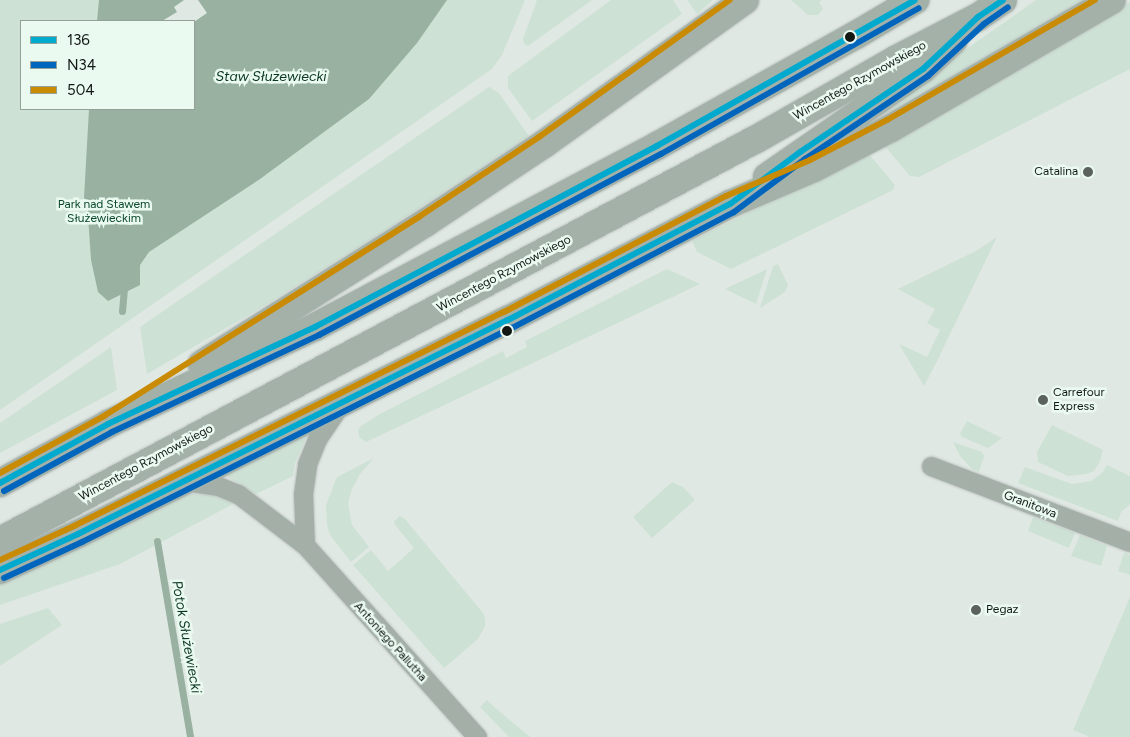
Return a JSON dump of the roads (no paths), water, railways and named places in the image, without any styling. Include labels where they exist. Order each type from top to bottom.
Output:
[{"type":"main road","points":[[108,424],[492,179],[745,0]]},
{"type":"main road","points":[[0,483],[108,424],[315,327],[666,141],[915,0]]},
{"type":"main road","name":"Wincentego Rzymowskiego","points":[[0,541],[690,174],[895,60],[978,17],[1003,0]]},
{"type":"main road","points":[[0,570],[340,404],[572,287],[730,204],[840,155],[1112,0]]},
{"type":"main road","points":[[730,204],[800,152],[922,69],[978,17]]},
{"type":"street","points":[[305,545],[303,494],[307,464],[317,439],[340,404]]},
{"type":"street","name":"Granitowa","points":[[930,466],[1130,542]]},
{"type":"street","name":"Antoniego Pallutha","points":[[184,481],[218,486],[238,494],[305,545],[476,737]]},
{"type":"water","name":"Staw Służewiecki","points":[[99,0],[447,0],[417,43],[369,99],[260,179],[149,252],[140,265],[140,285],[108,301],[98,292],[91,260],[87,201],[84,198],[89,110],[195,110],[195,20],[97,20]]},
{"type":"waterway","name":"Potok Służewiecki","points":[[122,311],[124,287]]},
{"type":"waterway","name":"Potok Służewiecki","points":[[157,541],[190,737]]},
{"type":"place","name":"Catalina","points":[[1088,172]]},
{"type":"place","name":"Carrefour Express","points":[[1043,400]]},
{"type":"place","name":"Pegaz","points":[[976,610]]},
{"type":"park label","name":"Park nad Stawem Służewieckim","points":[[104,212]]}]
